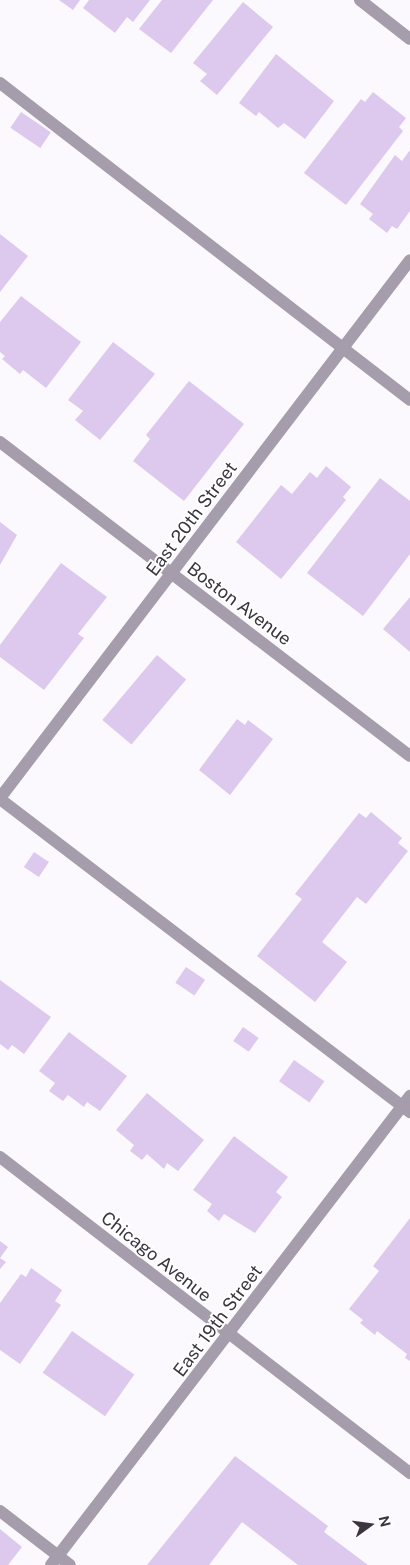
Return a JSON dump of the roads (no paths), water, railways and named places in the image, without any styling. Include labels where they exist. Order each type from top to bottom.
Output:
[{"type":"street","points":[[360,0],[410,39]]},
{"type":"street","points":[[0,83],[410,400]]},
{"type":"street","name":"East 20th Street","points":[[0,799],[410,260]]},
{"type":"street","name":"Boston Avenue","points":[[0,442],[410,756]]},
{"type":"street","points":[[0,799],[408,1104]]},
{"type":"street","name":"East 19th Street","points":[[55,1560],[408,1104]]},
{"type":"street","name":"Chicago Avenue","points":[[0,1157],[228,1336],[410,1473]]},
{"type":"street","points":[[0,1511],[55,1560],[70,1565]]}]
